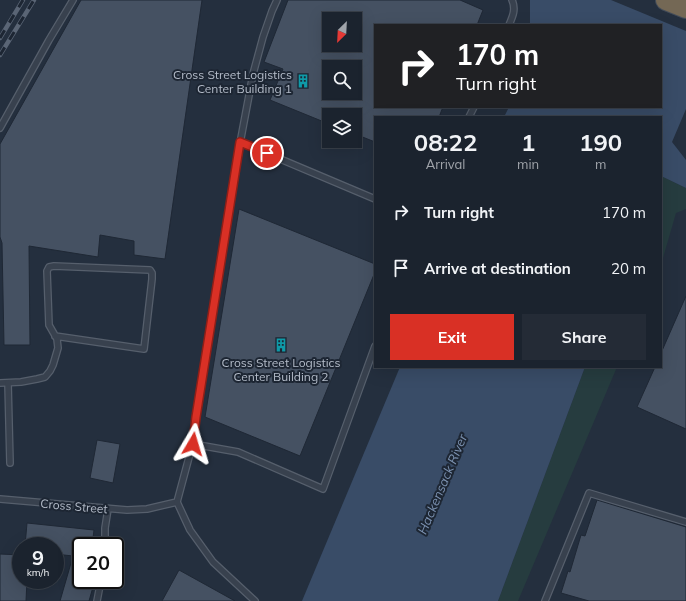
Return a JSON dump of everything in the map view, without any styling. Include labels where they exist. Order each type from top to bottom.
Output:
[{"type":"highway","points":[[666,0],[686,8]]},
{"type":"lane","points":[[0,128],[73,0]]},
{"type":"lane","points":[[255,601],[213,562],[190,530],[177,502],[193,444],[240,142],[263,37],[277,0]]},
{"type":"lane","points":[[509,24],[515,12],[512,0]]},
{"type":"lane","points":[[240,142],[374,199]]},
{"type":"lane","points":[[0,383],[21,382],[45,377],[50,371],[56,357],[58,348],[57,339],[55,336],[48,325],[48,267],[150,270],[152,279],[144,349],[55,336]]},
{"type":"lane","points":[[193,444],[238,452],[323,489],[374,349]]},
{"type":"lane","points":[[8,382],[10,462]]},
{"type":"lane","points":[[545,601],[589,493],[686,522]]},
{"type":"lane","name":"Cross Street","points":[[0,499],[127,510],[147,509],[177,502]]},
{"type":"lane","points":[[105,537],[108,509]]},
{"type":"lane","points":[[97,601],[99,589]]},
{"type":"green space","points":[[662,176],[686,188],[686,209],[676,213],[662,261]]},
{"type":"green space","points":[[585,368],[617,368],[518,601],[498,601]]},
{"type":"water","points":[[530,0],[686,0],[686,109],[672,142],[686,160],[686,188],[662,176],[662,116],[504,116],[508,108],[662,108],[662,24],[530,24]]},
{"type":"water","name":"Hackensack River","points":[[400,368],[585,368],[498,601],[302,601]]},
{"type":"pier","points":[[611,0],[686,0],[686,31]]},
{"type":"building","points":[[81,0],[202,0],[165,259],[134,255],[134,241],[100,235],[98,257],[29,246],[30,345],[4,345],[2,243],[0,237],[0,144]]},
{"type":"building","name":"Cross Street Logistics Center Building 1","points":[[288,0],[460,0],[483,10],[477,24],[374,24],[374,108],[443,108],[439,116],[374,116],[374,142],[362,137],[362,108],[322,108],[322,121],[270,100],[283,69],[264,62]]},
{"type":"building","name":"Cross Street Logistics Center Building 2","points":[[239,209],[374,264],[374,274],[300,456],[205,417]]},
{"type":"building","points":[[686,296],[686,429],[637,407],[655,368],[662,368],[662,351]]},
{"type":"building","points":[[97,440],[120,444],[113,483],[90,478]]},
{"type":"building","points":[[597,500],[686,527],[686,601],[589,601],[561,593],[568,571],[570,572],[581,535],[585,536]]},
{"type":"building","points":[[27,523],[94,530],[93,537],[72,537],[72,556],[64,555],[64,537],[26,537]]},
{"type":"building","points":[[0,554],[12,555],[12,589],[27,589],[26,601],[0,601]]},
{"type":"building","points":[[72,559],[72,589],[92,589],[89,601],[60,601]]},
{"type":"building","points":[[179,570],[235,601],[162,601]]},
{"type":"railway","points":[[0,38],[23,0]]},
{"type":"railway","points":[[0,55],[34,0]]},
{"type":"place","name":"Cross Street Logistics Center Building 1","points":[[303,81]]},
{"type":"place","name":"Cross Street Logistics Center Building 2","points":[[281,345]]},
{"type":"route","points":[[193,444],[240,142],[267,153]]}]
